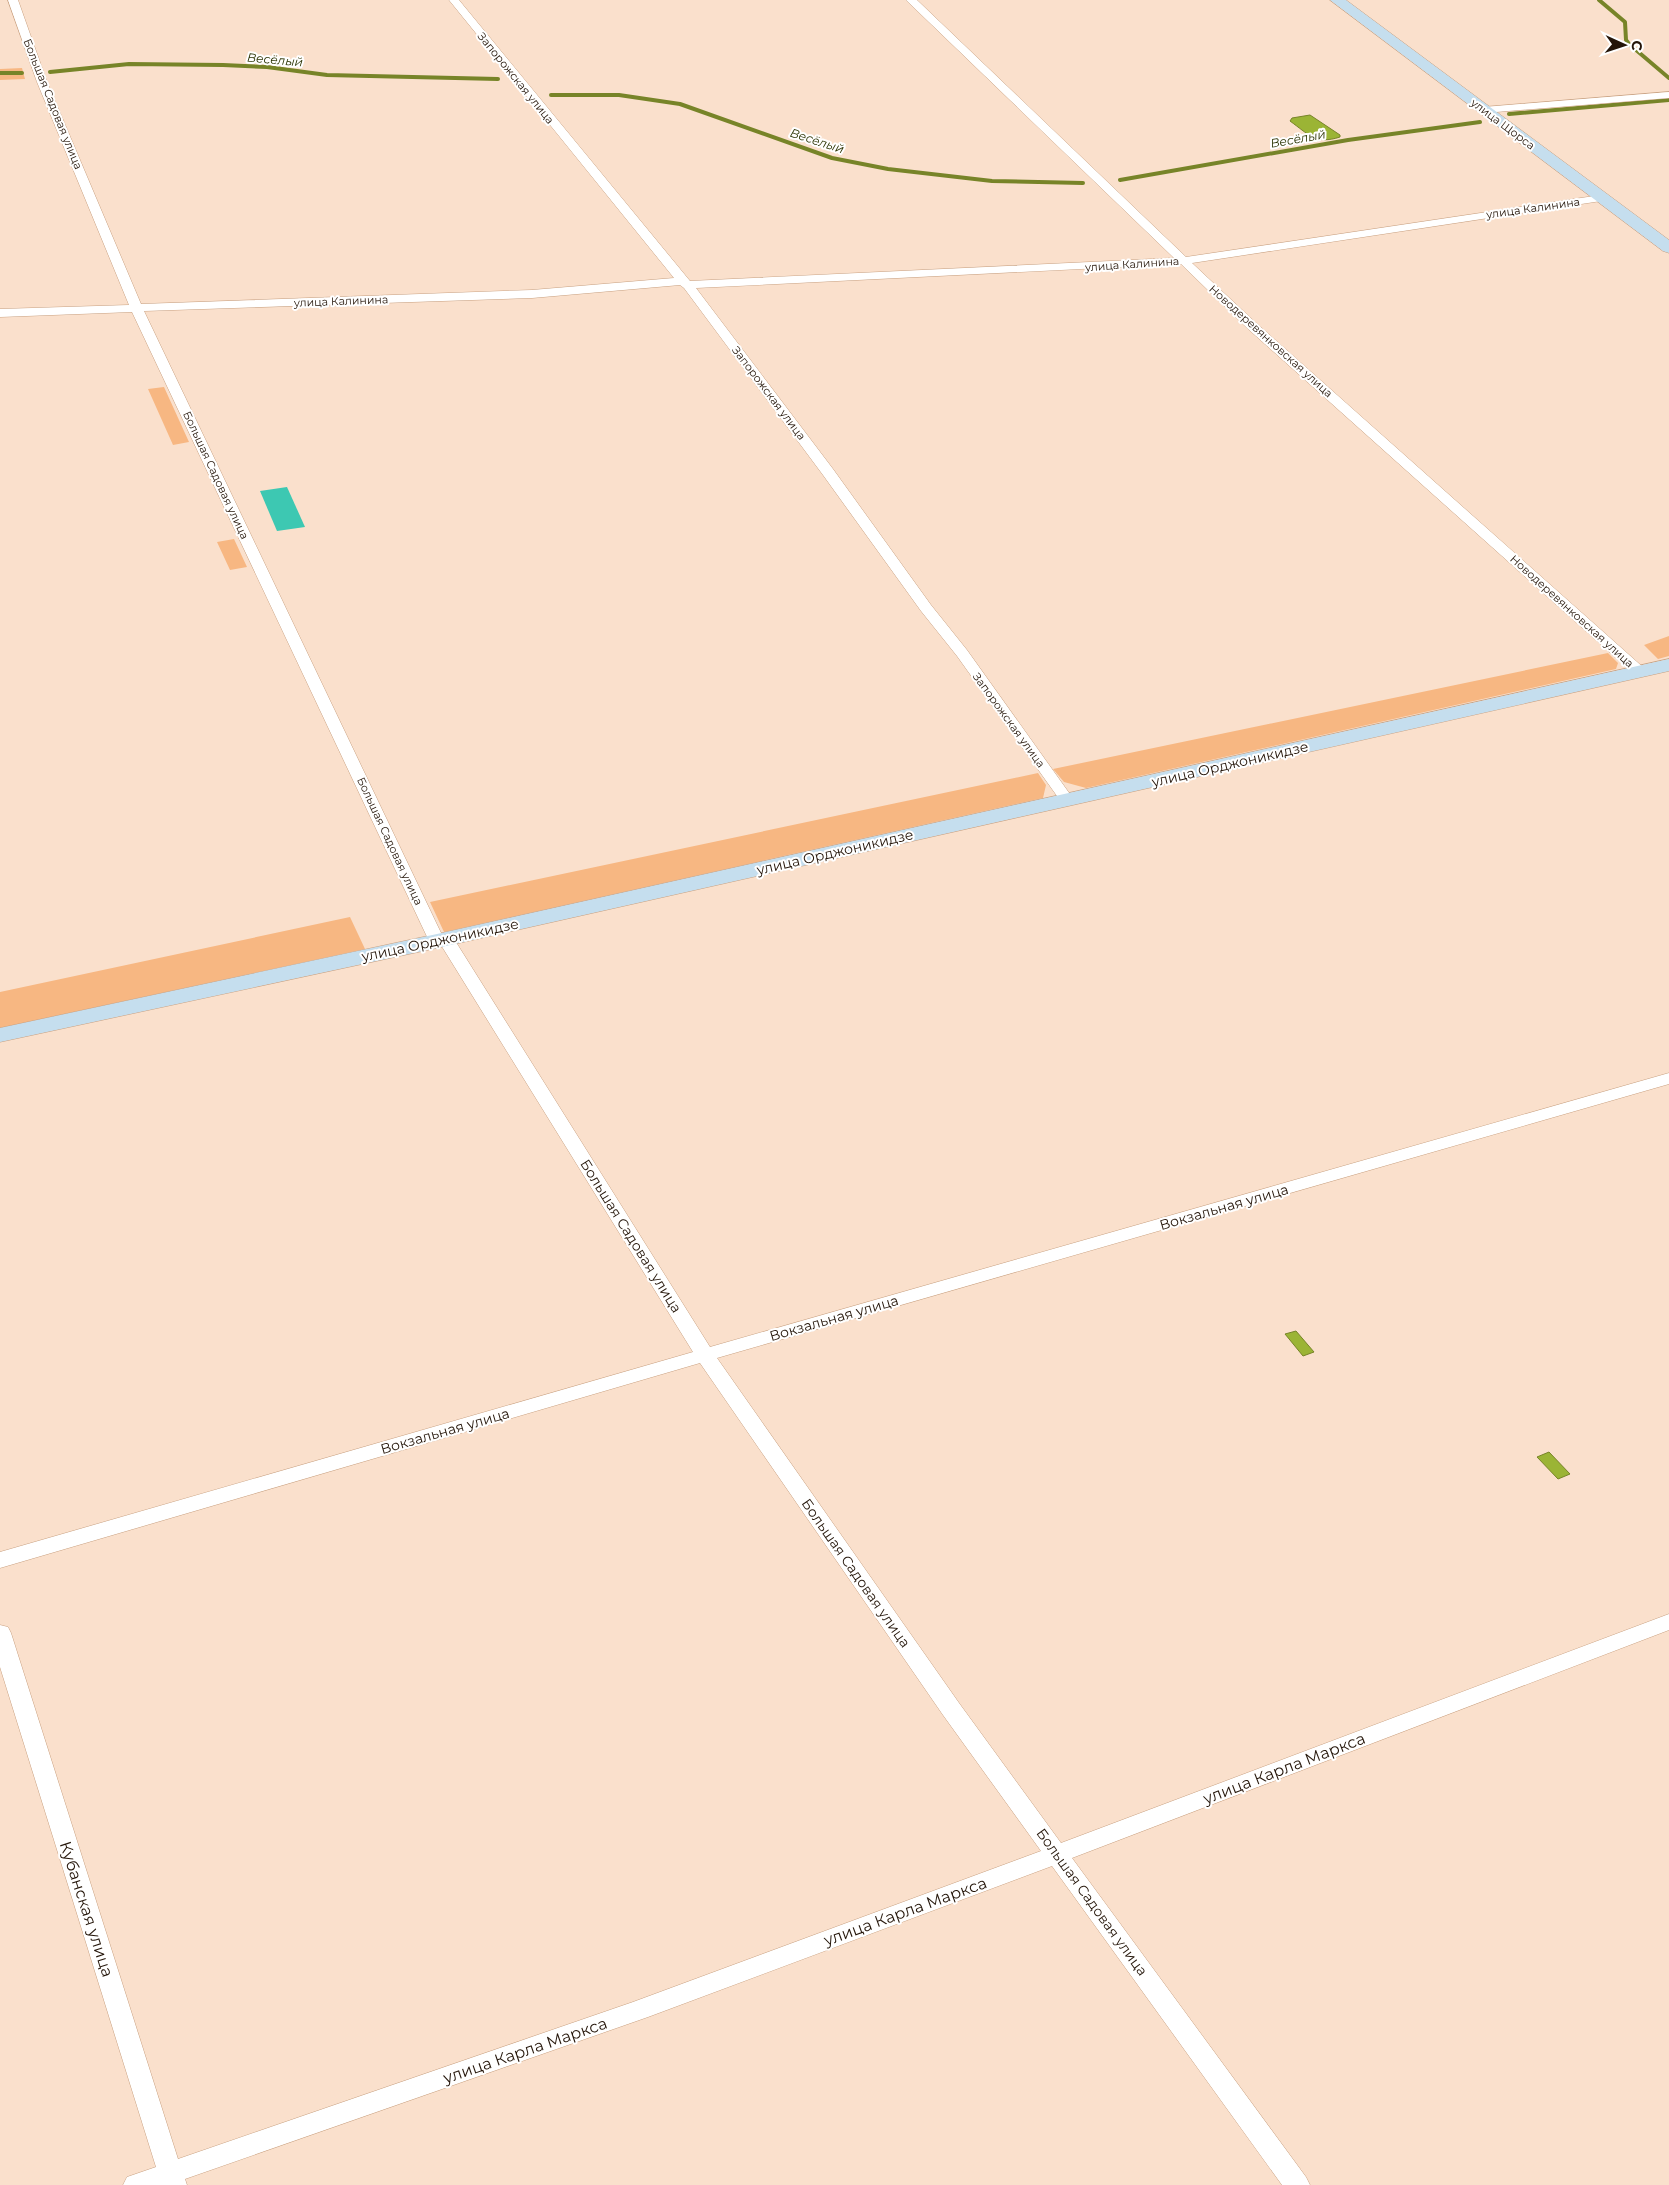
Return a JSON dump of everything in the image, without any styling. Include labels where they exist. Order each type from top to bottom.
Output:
[{"type":"main road","name":"улица Щорса","points":[[1337,0],[1669,248]]},
{"type":"main road","name":"улица Орджоникидзе","points":[[0,1035],[442,940],[1669,665]]},
{"type":"street","name":"Большая Садовая улица","points":[[13,0],[42,82],[136,307],[442,940],[705,1355],[940,1694],[1297,2185]]},
{"type":"street","name":"Запорожская улица","points":[[454,0],[685,283],[828,472],[926,608],[962,653],[1067,800]]},
{"type":"street","name":"Новодеревянковская улица","points":[[911,0],[1251,325],[1640,672]]},
{"type":"street","points":[[1484,110],[1669,95]]},
{"type":"street","name":"улица Калинина","points":[[0,313],[532,294],[685,283],[1152,264],[1602,198]]},
{"type":"street","name":"Вокзальная улица","points":[[0,1560],[1669,1078]]},
{"type":"street","name":"улица Карла Маркса","points":[[136,2185],[172,2179],[640,2010],[1058,1854],[1669,1622]]},
{"type":"street","name":"Кубанская улица","points":[[0,1634],[172,2179]]},
{"type":"shaded area","points":[[22,68],[25,79],[0,80],[0,69]]},
{"type":"shaded area","points":[[1310,115],[1340,135],[1340,137],[1325,140],[1318,139],[1307,134],[1290,121],[1292,118]]},
{"type":"shaded area","points":[[164,387],[189,442],[173,445],[148,389]]},
{"type":"shaded area","points":[[234,539],[247,567],[230,570],[217,542]]},
{"type":"shaded area","points":[[1669,636],[1669,656],[1658,659],[1644,645]]},
{"type":"shaded area","points":[[1608,653],[1618,663],[1616,669],[1086,788],[1064,782],[1053,769]]},
{"type":"shaded area","points":[[1038,773],[1046,785],[1043,798],[444,932],[430,902]]},
{"type":"shaded area","points":[[350,917],[365,949],[0,1028],[0,992]]},
{"type":"shaded area","points":[[1296,1331],[1314,1352],[1303,1356],[1285,1334]]},
{"type":"shaded area","points":[[1549,1452],[1570,1474],[1558,1479],[1537,1457]]},
{"type":"building","points":[[287,487],[305,527],[277,531],[260,491]]},
{"type":"waterway","points":[[1599,0],[1625,22],[1626,40],[1629,44],[1669,78]]},
{"type":"waterway","name":"Весёлый","points":[[50,72],[129,64],[223,65],[267,67],[327,75],[498,79]]},
{"type":"waterway","name":"Весёлый","points":[[0,73],[22,73]]},
{"type":"waterway","name":"Весёлый","points":[[551,95],[619,95],[680,104],[832,158],[888,169],[992,181],[1083,183]]},
{"type":"waterway","name":"Весёлый","points":[[1509,114],[1669,100]]},
{"type":"waterway","name":"Весёлый","points":[[1120,180],[1348,140],[1480,122]]}]
